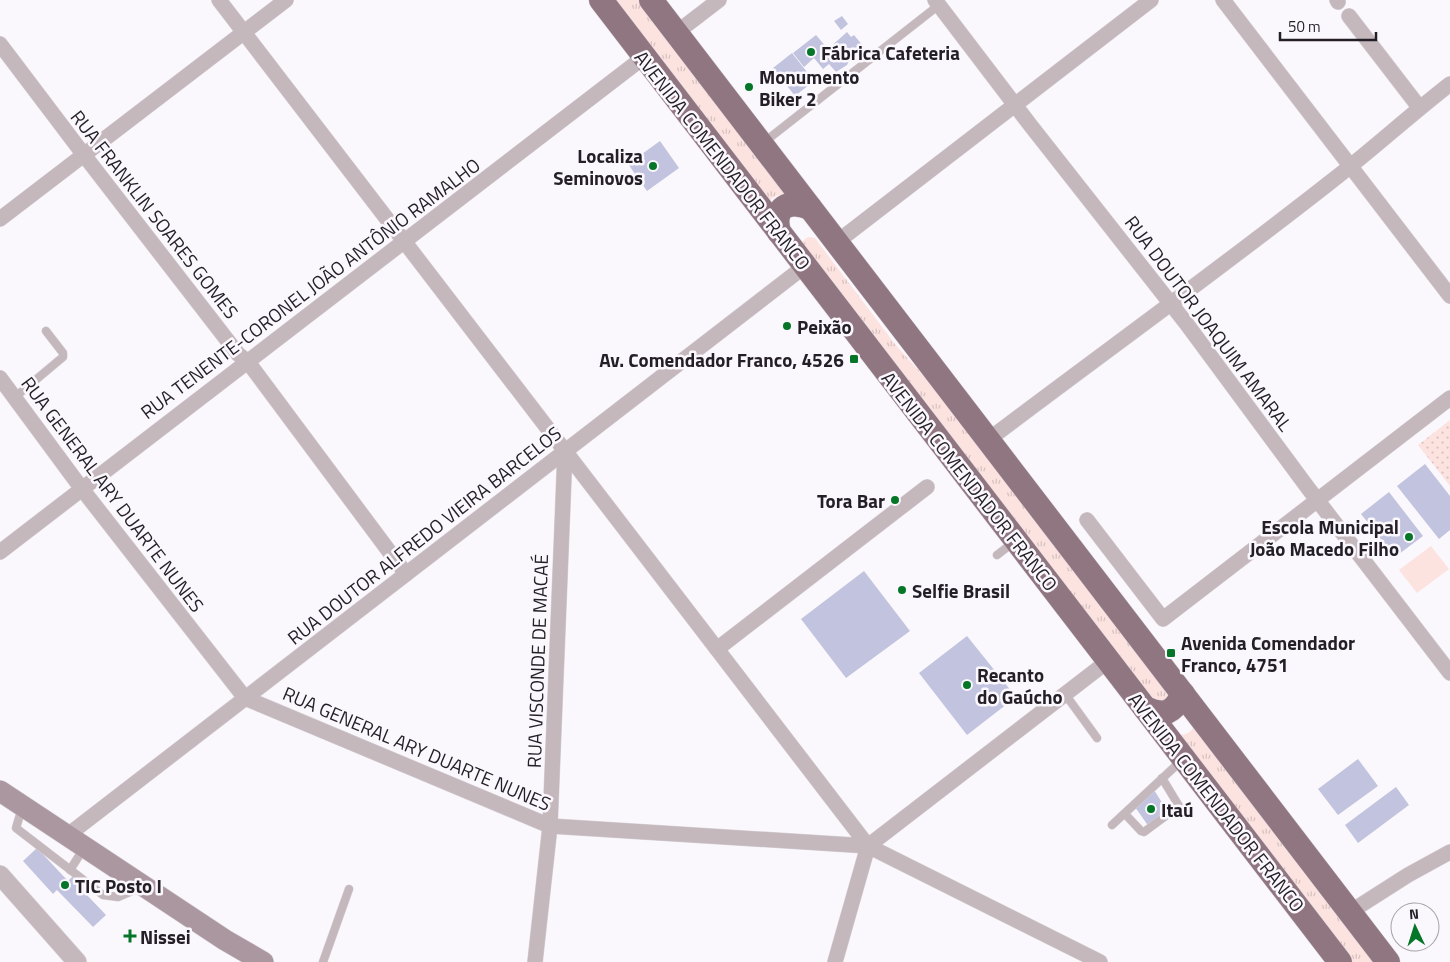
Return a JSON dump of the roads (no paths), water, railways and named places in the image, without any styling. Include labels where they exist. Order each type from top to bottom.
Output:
[{"type":"highway","name":"AVENIDA COMENDADOR FRANCO","points":[[601,0],[1340,962]]},
{"type":"highway","name":"AVENIDA COMENDADOR FRANCO","points":[[651,0],[1388,962]]},
{"type":"highway","points":[[779,232],[777,215],[783,208],[792,204],[801,204],[810,208]]},
{"type":"highway","points":[[1145,708],[1155,713],[1164,713],[1172,710],[1183,694]]},
{"type":"main road","points":[[0,791],[225,940],[263,962]]},
{"type":"street","points":[[219,0],[868,846]]},
{"type":"street","points":[[0,219],[286,0]]},
{"type":"street","points":[[676,33],[719,0]]},
{"type":"street","points":[[837,242],[1151,0]]},
{"type":"street","points":[[1223,0],[1450,296]]},
{"type":"street","name":"RUA DOUTOR JOAQUIM AMARAL","points":[[937,2],[1015,105],[1171,303],[1450,673]]},
{"type":"street","points":[[1349,16],[1419,107]]},
{"type":"street","name":"RUA FRANKLIN SOARES GOMES","points":[[0,44],[238,354],[248,362],[406,574]]},
{"type":"street","name":"RUA TENENTE-CORONEL JOÃO ANTÔNIO RAMALHO","points":[[0,552],[644,57]]},
{"type":"street","points":[[988,440],[1350,166],[1419,107],[1449,86]]},
{"type":"street","name":"RUA DOUTOR ALFREDO VIEIRA BARCELOS","points":[[68,835],[805,266]]},
{"type":"street","name":"RUA GENERAL ARY DUARTE NUNES","points":[[0,378],[82,489],[245,698],[550,826],[868,846],[1100,962]]},
{"type":"street","points":[[1088,520],[1163,619],[1450,398]]},
{"type":"street","name":"RUA VISCONDE DE MACAÉ","points":[[535,962],[550,826],[565,452]]},
{"type":"street","points":[[717,650],[927,487]]},
{"type":"street","points":[[836,962],[868,846],[1108,661]]},
{"type":"street","points":[[1350,912],[1450,852]]},
{"type":"street","points":[[2,883],[77,962]]},
{"type":"lane","points":[[762,145],[937,2]]},
{"type":"lane","points":[[14,398],[64,357],[46,331]]},
{"type":"lane","points":[[997,555],[1016,541]]},
{"type":"lane","points":[[1065,694],[1097,738]]},
{"type":"lane","points":[[1112,825],[1183,758]]},
{"type":"lane","points":[[1125,814],[1144,832],[1179,806],[1162,778]]},
{"type":"lane","points":[[23,806],[16,828],[103,895],[118,897],[144,886]]},
{"type":"lane","points":[[70,870],[85,847]]},
{"type":"lane","points":[[323,962],[349,889]]},
{"type":"place","name":"Fábrica Cafeteria","points":[[811,52]]},
{"type":"place","name":"Monumento Biker 2","points":[[749,87]]},
{"type":"place","name":"Localiza Seminovos","points":[[653,166]]},
{"type":"place","name":"Peixão","points":[[787,326]]},
{"type":"place","name":"Av. Comendador Franco, 4526","points":[[854,359]]},
{"type":"place","name":"Tora Bar","points":[[895,500]]},
{"type":"place","name":"Escola Municipal João Macedo Filho","points":[[1409,537]]},
{"type":"place","name":"Selfie Brasil","points":[[902,590]]},
{"type":"place","name":"Avenida Comendador Franco, 4751","points":[[1171,653]]},
{"type":"place","name":"Recanto do Gaúcho","points":[[967,685]]},
{"type":"place","name":"Itaú","points":[[1151,809]]},
{"type":"place","name":"TIC Posto I","points":[[65,885]]},
{"type":"place","name":"Nissei","points":[[130,936]]}]
